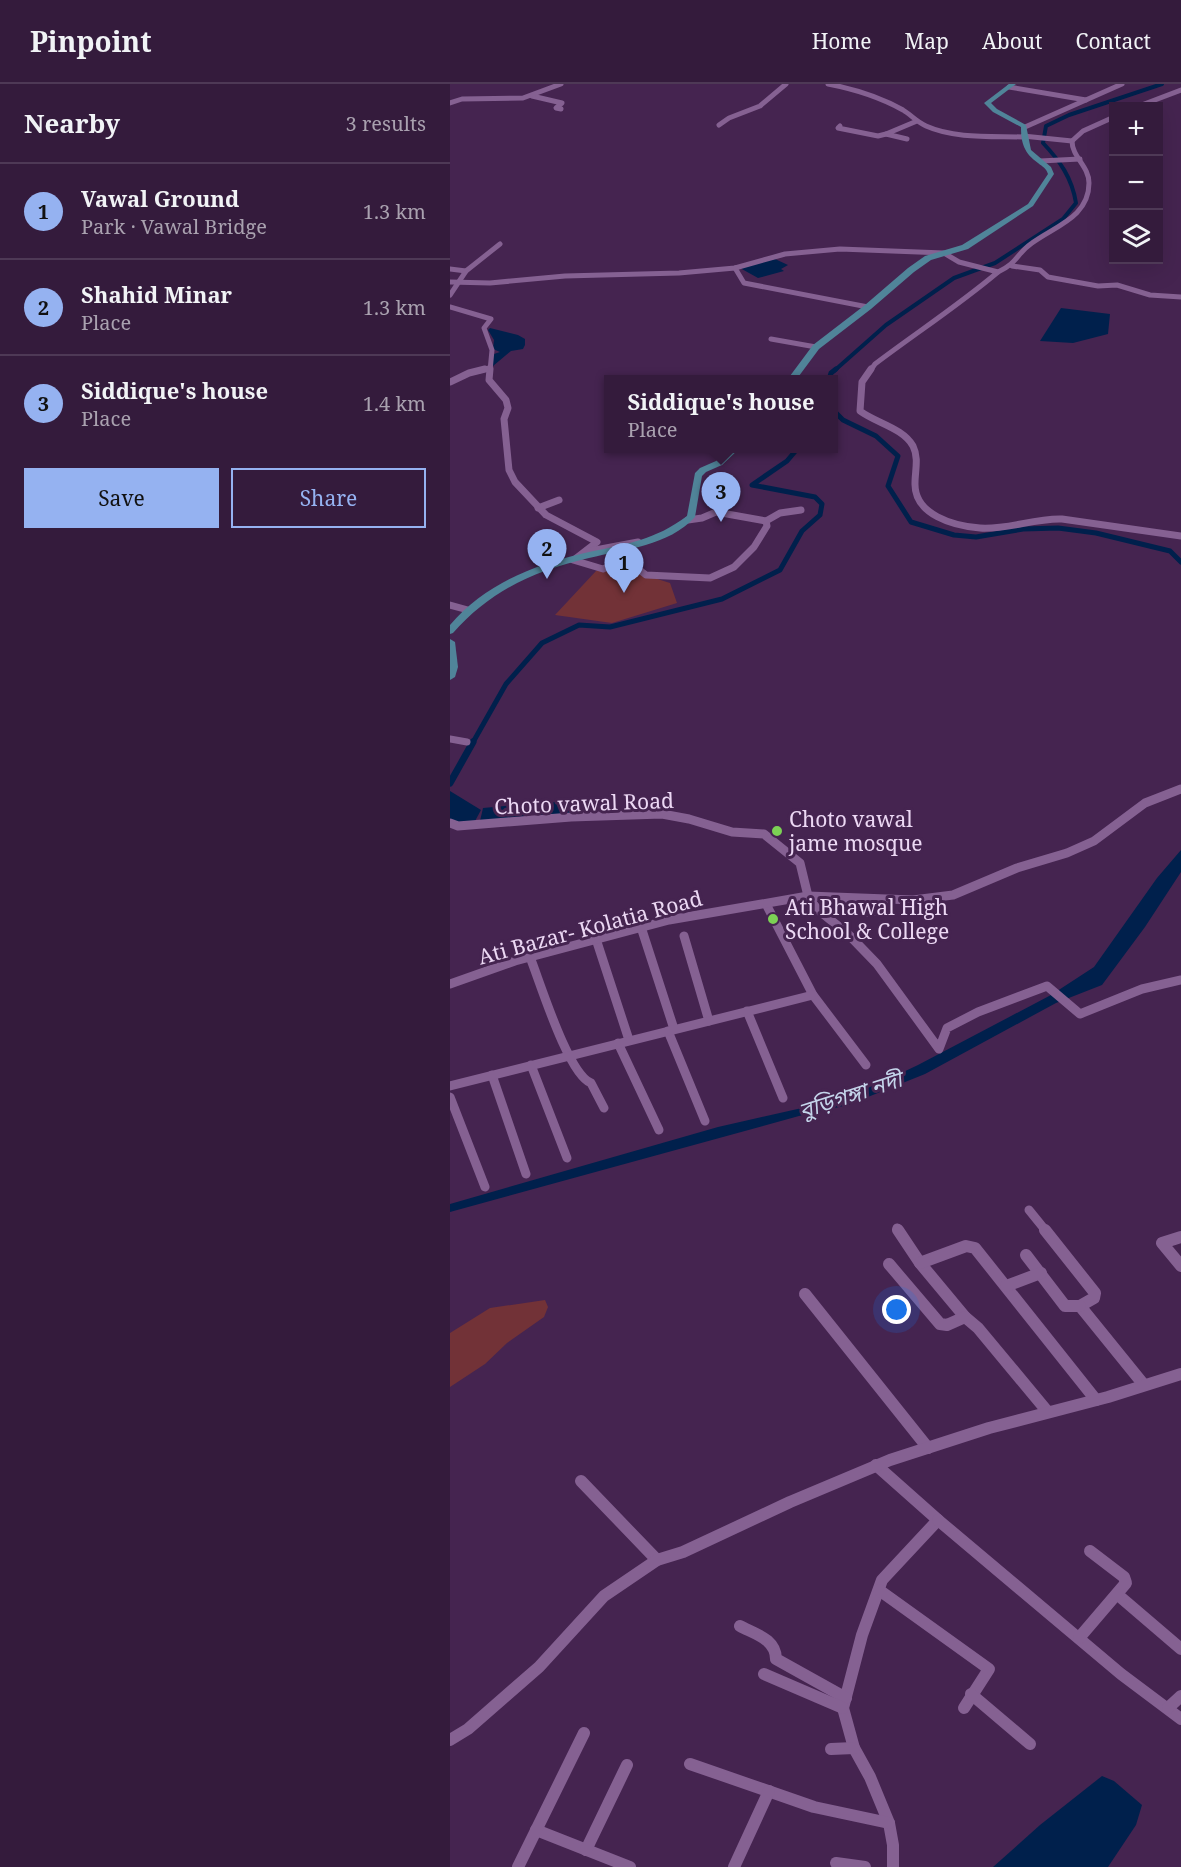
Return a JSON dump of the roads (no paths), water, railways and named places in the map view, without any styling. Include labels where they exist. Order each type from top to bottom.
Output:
[{"type":"main road","points":[[795,375],[816,347],[868,307],[910,270],[928,258],[965,247],[1030,205],[1051,174],[1049,168],[1026,150],[1023,136],[1025,127],[1016,119],[992,110],[987,103],[1011,85]]},
{"type":"main road","points":[[450,631],[468,610],[498,586],[601,551],[629,548],[669,534],[688,520],[694,509],[698,475],[703,470],[719,463],[730,453]]},
{"type":"main road","points":[[450,642],[453,667],[450,677]]},
{"type":"street","points":[[450,103],[462,99],[516,99],[532,96],[561,84]]},
{"type":"street","points":[[719,125],[729,118],[757,108],[786,84]]},
{"type":"street","points":[[828,84],[888,102],[932,128],[980,136],[1023,136],[1072,141]]},
{"type":"street","points":[[1025,127],[1122,84]]},
{"type":"street","points":[[1011,85],[1088,100]]},
{"type":"street","points":[[1150,102],[1181,90]]},
{"type":"street","points":[[532,96],[562,103],[556,108],[561,109]]},
{"type":"street","points":[[1012,266],[1017,256],[1028,246],[1079,214],[1090,182],[1089,174],[1071,147],[1072,141],[1083,130],[1109,119]]},
{"type":"street","points":[[840,126],[838,128],[878,136],[917,121]]},
{"type":"street","points":[[886,134],[907,139]]},
{"type":"street","points":[[1040,161],[1080,159]]},
{"type":"street","points":[[450,295],[466,271],[500,244]]},
{"type":"street","points":[[450,282],[490,283],[565,276],[679,273],[735,268],[785,254],[840,249],[944,253],[959,262],[998,272]]},
{"type":"street","points":[[1181,297],[1150,295],[1117,285],[1089,285],[1052,278],[1040,270],[1012,266],[998,272],[961,303],[945,311],[875,364],[862,382],[860,411],[903,437],[913,447],[916,463],[913,489],[921,506],[929,512],[984,529],[1049,518],[1108,523],[1181,536]]},
{"type":"street","points":[[735,268],[744,284],[868,307]]},
{"type":"street","points":[[450,269],[466,271]]},
{"type":"street","points":[[450,307],[491,319],[484,328],[492,350],[489,380],[501,392],[508,408],[504,419],[509,470],[516,482],[546,515],[597,542],[573,560]]},
{"type":"street","points":[[771,339],[816,347]]},
{"type":"street","points":[[450,382],[469,373],[489,368]]},
{"type":"street","points":[[538,508],[559,500]]},
{"type":"street","points":[[688,520],[702,518],[716,512],[766,521],[781,511],[801,510]]},
{"type":"street","points":[[573,560],[599,568],[629,548],[639,560],[637,568],[646,575],[710,578],[734,567],[746,555],[764,533],[766,521]]},
{"type":"street","points":[[584,553],[601,551]]},
{"type":"street","points":[[450,605],[468,610]]},
{"type":"street","points":[[450,739],[467,742]]},
{"type":"street","name":"Ati Bazar- Kolatia Road","points":[[450,984],[530,957],[669,920],[808,896],[913,900],[969,890],[1017,868],[1067,853],[1094,841],[1145,803],[1181,789]]},
{"type":"street","name":"Choto vawal Road","points":[[454,825],[571,817],[669,815],[732,832],[754,832],[769,837],[800,863],[808,896],[818,909],[848,934],[877,964],[939,1049],[946,1028],[1047,986],[1080,1014],[1136,989],[1156,983],[1181,980]]},
{"type":"street","points":[[450,834],[454,825]]},
{"type":"street","points":[[844,898],[845,907],[854,912],[869,914],[878,910]]},
{"type":"street","points":[[766,904],[813,995],[866,1065]]},
{"type":"street","points":[[641,927],[671,1030],[705,1120]]},
{"type":"street","points":[[684,936],[709,1020]]},
{"type":"street","points":[[596,939],[624,1041],[659,1130]]},
{"type":"street","points":[[530,957],[568,1055],[580,1074],[591,1083],[604,1108]]},
{"type":"street","points":[[450,1086],[813,995]]},
{"type":"street","points":[[747,1011],[783,1098]]},
{"type":"street","points":[[531,1065],[567,1158]]},
{"type":"street","points":[[492,1075],[526,1174]]},
{"type":"street","points":[[450,1097],[485,1186]]},
{"type":"street","points":[[1026,1255],[1065,1306],[1080,1306],[1094,1298],[1095,1293],[1029,1210]]},
{"type":"street","points":[[897,1227],[920,1263],[965,1317],[978,1328],[1047,1412]]},
{"type":"street","points":[[1181,1237],[1162,1244],[1181,1266]]},
{"type":"street","points":[[920,1263],[966,1246],[972,1246],[1006,1286],[1058,1356],[1096,1400]]},
{"type":"street","points":[[889,1264],[940,1324],[947,1325],[965,1317]]},
{"type":"street","points":[[1006,1286],[1041,1273]]},
{"type":"street","points":[[805,1294],[928,1448]]},
{"type":"street","points":[[1080,1306],[1144,1385]]},
{"type":"street","points":[[450,1740],[475,1723],[539,1667],[604,1596],[657,1560],[683,1552],[876,1465],[1047,1412],[1096,1400],[1181,1374]]},
{"type":"street","points":[[876,1465],[1010,1583],[1120,1674],[1181,1719]]},
{"type":"street","points":[[580,1481],[657,1560]]},
{"type":"street","points":[[892,1867],[893,1845],[889,1823],[870,1778],[854,1748],[844,1703],[862,1635],[882,1580],[938,1520]]},
{"type":"street","points":[[1079,1638],[1118,1595],[1126,1582],[1126,1579],[1090,1551]]},
{"type":"street","points":[[879,1590],[989,1669],[964,1708]]},
{"type":"street","points":[[1118,1595],[1181,1649]]},
{"type":"street","points":[[740,1626],[774,1644],[777,1651],[776,1659],[844,1703]]},
{"type":"street","points":[[764,1674],[844,1703]]},
{"type":"street","points":[[971,1694],[1030,1744]]},
{"type":"street","points":[[1168,1708],[1181,1696]]},
{"type":"street","points":[[518,1867],[584,1733]]},
{"type":"street","points":[[831,1749],[854,1748]]},
{"type":"street","points":[[690,1764],[814,1807],[889,1823]]},
{"type":"street","points":[[586,1850],[627,1765]]},
{"type":"street","points":[[734,1867],[769,1791]]},
{"type":"street","points":[[536,1830],[630,1867]]},
{"type":"street","points":[[836,1863],[865,1867]]},
{"type":"water","points":[[775,259],[788,265],[781,269],[784,271],[758,278],[740,268]]},
{"type":"water","points":[[1061,308],[1110,314],[1108,334],[1073,343],[1040,341]]},
{"type":"water","points":[[490,328],[525,339],[523,349],[511,351],[493,366],[491,361],[494,354],[500,352],[493,349],[494,340],[488,330]]},
{"type":"water","points":[[450,791],[481,810],[474,823],[450,823]]},
{"type":"water","points":[[568,799],[570,815],[541,816],[533,807]]},
{"type":"water","points":[[527,804],[527,816],[480,821],[483,808]]},
{"type":"water","points":[[1181,850],[1181,872],[1145,927],[1102,985],[1056,1003],[925,1074],[848,1105],[799,1116],[450,1212],[450,1204],[718,1127],[833,1101],[918,1065],[1051,995],[1094,967],[1157,878]]},
{"type":"water","points":[[1102,1776],[1114,1781],[1142,1805],[1136,1825],[1108,1867],[993,1867],[1040,1825]]},
{"type":"waterway","points":[[834,371],[886,325],[954,278],[995,263],[1063,219],[1076,203],[1072,186],[1064,170],[1043,143],[1046,126],[1069,115],[1162,84]]},
{"type":"waterway","points":[[830,375],[836,369]]},
{"type":"waterway","points":[[838,415],[843,420],[876,436],[898,456],[888,486],[911,522],[954,535],[976,537],[1023,529],[1058,528],[1096,533],[1170,551],[1181,562]]},
{"type":"waterway","points":[[472,744],[506,684],[542,643],[579,625],[610,627],[722,599],[780,570],[802,531],[820,515],[822,504],[815,497],[752,485],[787,461],[794,453]]},
{"type":"waterway","points":[[450,783],[473,742]]},
{"type":"place","name":"Siddique's house","points":[[721,522]]},
{"type":"place","name":"Shahid Minar","points":[[547,579]]},
{"type":"place","name":"Vawal Ground","points":[[624,593]]},
{"type":"place","name":"Choto vawal jame mosque","points":[[777,831]]},
{"type":"place","name":"Ati Bhawal High School & College","points":[[773,919]]},
{"type":"water label","name":"বুড়িগঙ্গা নদী","points":[[850,1094]]}]
